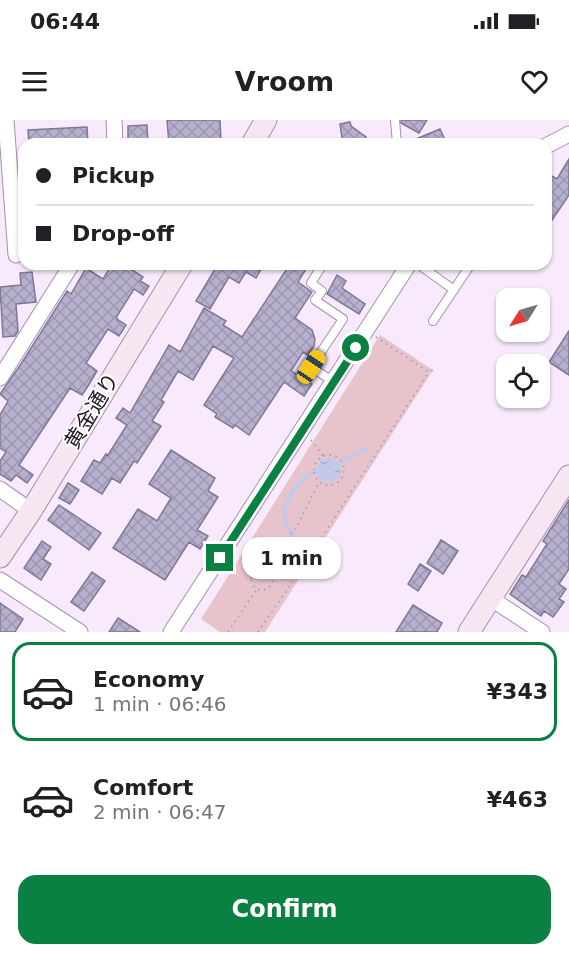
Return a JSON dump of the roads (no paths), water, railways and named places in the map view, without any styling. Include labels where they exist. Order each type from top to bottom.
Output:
[{"type":"street","points":[[0,120],[6,120],[18,236]]},
{"type":"street","points":[[114,120],[115,138]]},
{"type":"street","points":[[256,138],[266,120]]},
{"type":"street","points":[[552,143],[569,134]]},
{"type":"street","points":[[0,256],[18,255]]},
{"type":"street","points":[[0,378],[4,362],[68,270]]},
{"type":"street","name":"黄金通り","points":[[0,557],[178,270]]},
{"type":"street","points":[[171,632],[405,270]]},
{"type":"street","points":[[469,632],[569,476]]},
{"type":"street","points":[[0,489],[31,510]]},
{"type":"street","points":[[0,580],[80,632]]},
{"type":"street","points":[[490,598],[542,632]]},
{"type":"lane","points":[[395,120],[396,138]]},
{"type":"lane","points":[[319,270],[311,283],[322,291],[315,300],[343,319],[311,367],[334,382]]},
{"type":"lane","points":[[426,270],[454,290]]},
{"type":"lane","points":[[433,321],[467,270]]},
{"type":"water","points":[[329,458],[337,462],[341,470],[337,478],[329,482],[321,478],[317,470],[321,462]]},
{"type":"waterway","points":[[336,465],[368,447]]},
{"type":"waterway","points":[[272,578],[291,567],[298,546],[285,520],[284,512],[289,496],[300,482],[321,469]]}]
